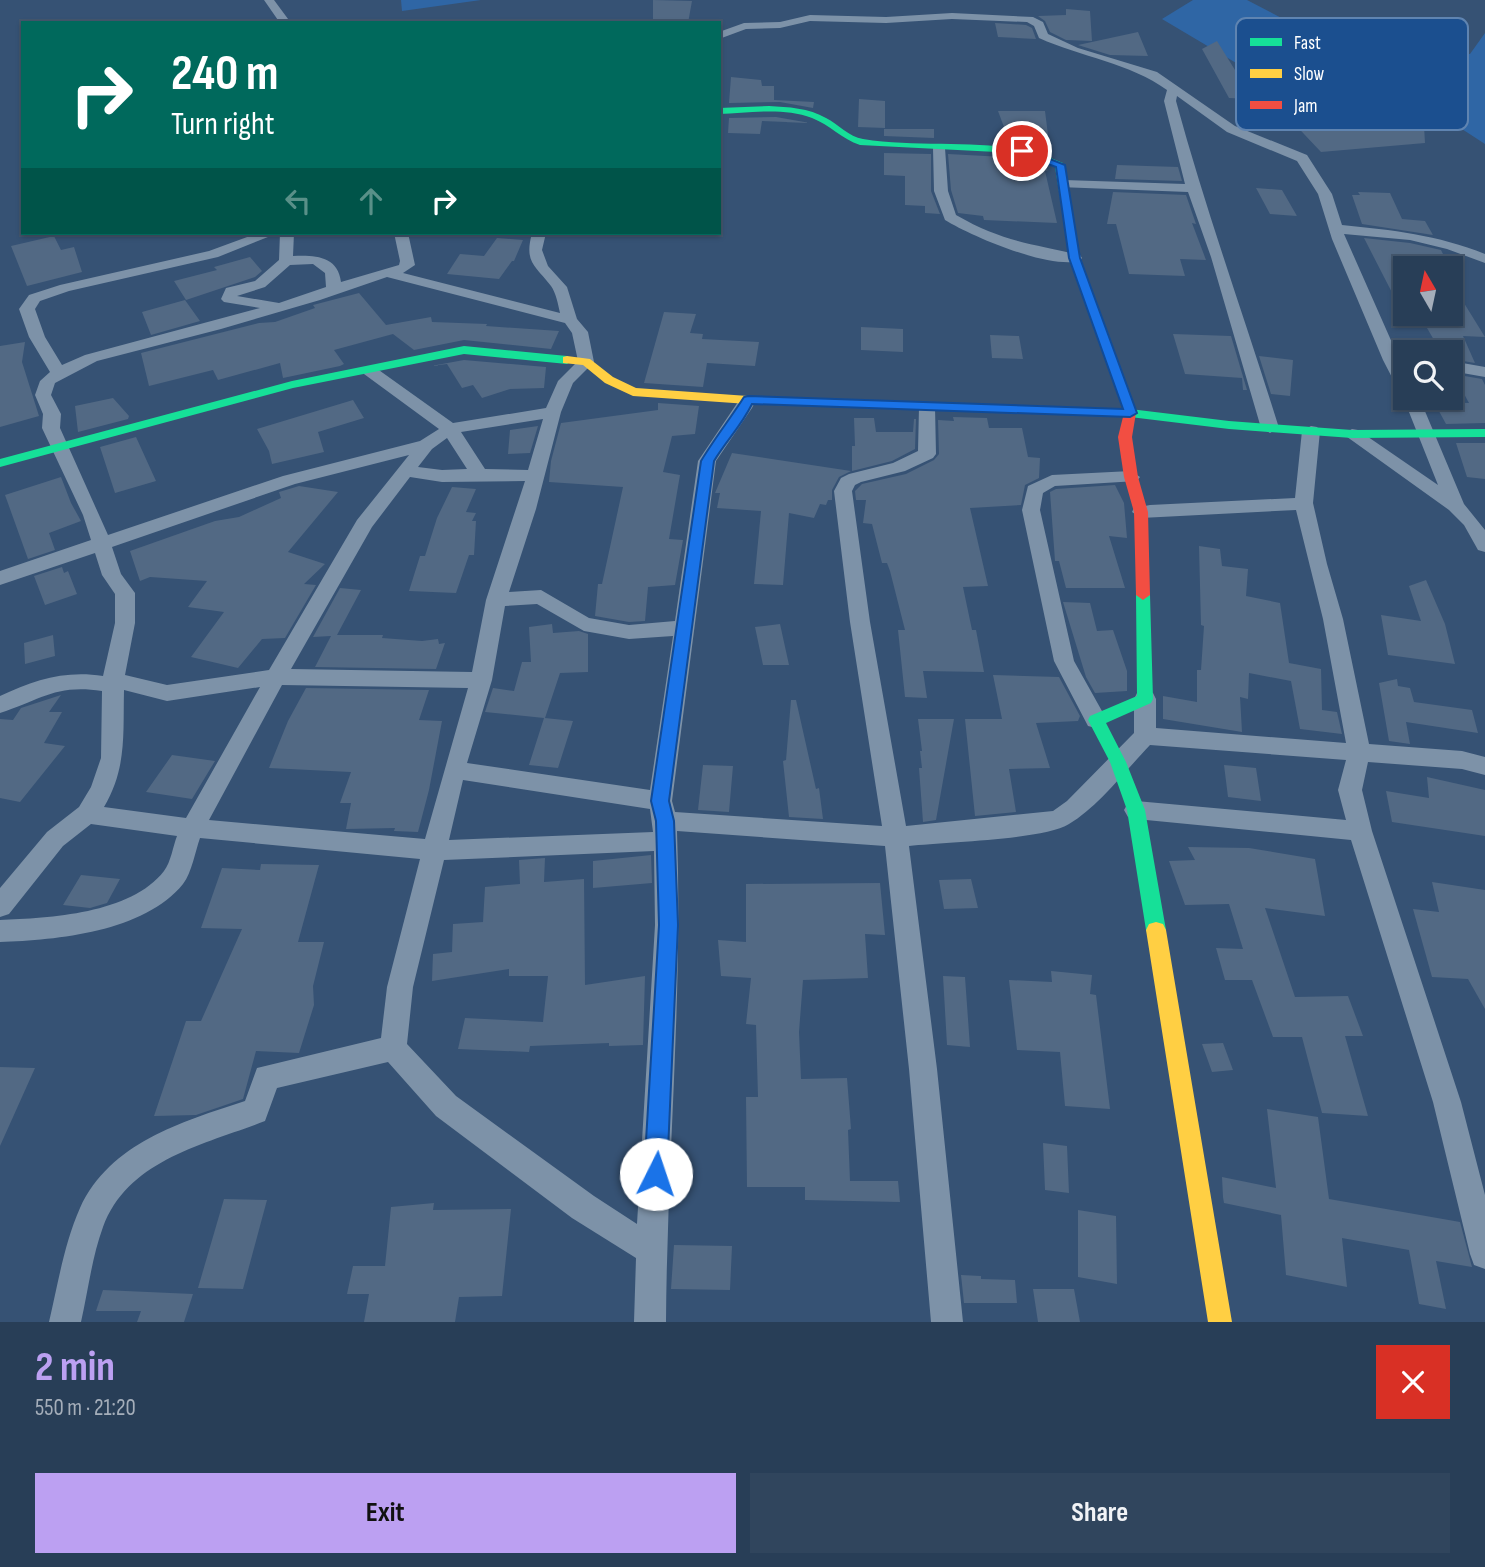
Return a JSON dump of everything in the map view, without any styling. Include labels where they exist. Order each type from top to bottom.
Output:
[{"type":"street","points":[[269,0],[285,21]]},
{"type":"street","points":[[721,35],[744,26],[780,25],[810,18],[886,20],[952,16],[1029,19],[1039,23],[1043,36],[1051,41],[1153,74],[1231,129],[1302,158],[1325,194],[1336,229],[1393,350]]},
{"type":"street","points":[[1173,90],[1170,101],[1193,188],[1218,257],[1269,428]]},
{"type":"street","points":[[87,814],[192,828],[434,850],[663,821],[896,836],[1036,824],[1059,819],[1075,808],[1145,736],[1141,512],[1130,477],[1125,437],[1130,413],[1075,258],[1060,165],[1022,151],[993,147],[939,148],[860,142],[847,138],[812,115],[786,111],[721,111]]},
{"type":"street","points":[[939,148],[942,191],[950,217],[985,238],[1018,249],[1075,258]]},
{"type":"street","points":[[1064,184],[1193,188]]},
{"type":"street","points":[[1336,229],[1410,236],[1452,246],[1485,259]]},
{"type":"street","points":[[59,373],[37,337],[27,309],[34,299],[65,288],[213,254],[265,235]]},
{"type":"street","points":[[286,261],[287,235]]},
{"type":"street","points":[[0,906],[55,839],[87,814],[102,789],[112,758],[113,680],[125,623],[125,593],[112,575],[92,515],[51,428],[52,414],[43,395],[48,382],[59,373],[91,358],[182,335],[280,307],[358,280],[389,273],[408,265],[408,256],[401,235]]},
{"type":"street","points":[[539,235],[535,250],[541,267],[560,286],[570,320],[580,332],[586,362]]},
{"type":"street","points":[[280,307],[229,299],[231,290],[260,284],[286,261],[316,259],[332,271],[334,290]]},
{"type":"street","points":[[389,273],[445,290],[489,298],[570,320]]},
{"type":"street","points":[[0,463],[292,385],[464,350],[586,362],[609,380],[633,392],[748,400],[1130,413],[1352,434],[1485,433]]},
{"type":"street","points":[[586,362],[566,381],[553,412],[536,476],[496,600],[481,681],[454,770],[400,987],[393,1048],[446,1106],[583,1208],[651,1250]]},
{"type":"street","points":[[1463,368],[1485,372]]},
{"type":"street","points":[[370,371],[450,429],[479,474]]},
{"type":"street","points":[[650,1322],[651,1250],[668,925],[663,821],[682,628],[707,461],[722,437],[737,421],[748,400]]},
{"type":"street","points":[[928,407],[927,454],[899,467],[855,478],[848,482],[843,491],[860,622],[896,836],[923,1069],[947,1322]]},
{"type":"street","points":[[1417,410],[1456,506]]},
{"type":"street","points":[[0,931],[48,929],[111,916],[154,896],[176,876],[192,828],[274,677],[364,524],[404,471],[426,445],[450,429],[553,412]]},
{"type":"street","points":[[1311,430],[1304,503],[1317,564],[1333,619],[1359,752],[1350,790],[1360,831],[1447,1102],[1485,1254]]},
{"type":"street","points":[[1352,434],[1478,522],[1485,546]]},
{"type":"street","points":[[0,578],[289,480],[426,445]]},
{"type":"street","points":[[404,471],[442,476],[536,476]]},
{"type":"street","points":[[1130,477],[1052,481],[1034,490],[1031,506],[1038,554],[1064,661],[1118,762],[1136,810],[1220,1322]]},
{"type":"street","points":[[1141,512],[1180,508],[1257,508],[1304,503]]},
{"type":"street","points":[[496,600],[541,597],[584,624],[629,632],[682,628]]},
{"type":"street","points":[[113,680],[167,693],[274,677],[481,681]]},
{"type":"street","points":[[0,705],[46,685],[69,679],[111,685],[113,680]]},
{"type":"street","points":[[1096,720],[1145,699]]},
{"type":"street","points":[[1145,736],[1462,760],[1485,766]]},
{"type":"street","points":[[1462,760],[1485,748]]},
{"type":"street","points":[[454,770],[555,787],[663,821]]},
{"type":"street","points":[[1136,810],[1360,831]]},
{"type":"street","points":[[65,1322],[91,1220],[105,1192],[129,1167],[161,1145],[255,1111],[267,1077],[393,1048]]},
{"type":"shaded area","points":[[401,0],[481,0],[402,11]]},
{"type":"shaded area","points":[[1193,0],[1247,0],[1281,18],[1236,18],[1236,63],[1162,19]]},
{"type":"shaded area","points":[[1485,33],[1485,144],[1463,130],[1468,130],[1468,54]]},
{"type":"building","points":[[653,0],[692,1],[688,21],[653,21]]},
{"type":"building","points":[[1066,9],[1090,11],[1092,41],[1066,40],[1050,32],[1045,21],[1038,16],[1066,15]]},
{"type":"building","points":[[995,23],[1026,25],[1032,28],[1036,39],[998,37]]},
{"type":"building","points":[[1138,32],[1148,56],[1110,55],[1078,45]]},
{"type":"building","points":[[1217,41],[1236,72],[1236,98],[1229,98],[1202,49]]},
{"type":"building","points":[[731,77],[761,80],[762,86],[774,86],[774,100],[814,102],[813,108],[780,102],[729,103]]},
{"type":"building","points":[[859,99],[885,101],[885,128],[858,127]]},
{"type":"building","points":[[998,111],[1045,111],[1050,151],[1002,142],[1004,127]]},
{"type":"building","points":[[776,117],[810,123],[762,121],[760,134],[728,133],[729,118]]},
{"type":"building","points":[[884,129],[934,129],[934,138],[884,136]]},
{"type":"building","points":[[1300,130],[1424,130],[1425,143],[1321,152]]},
{"type":"building","points":[[884,153],[931,154],[931,191],[940,214],[925,213],[925,206],[905,205],[905,176],[884,175]]},
{"type":"building","points":[[948,154],[1004,157],[1049,170],[1045,171],[1057,223],[984,220],[983,216],[958,213],[951,190]]},
{"type":"building","points":[[1117,165],[1178,167],[1182,181],[1115,179]]},
{"type":"building","points":[[1256,188],[1282,190],[1297,216],[1270,214]]},
{"type":"building","points":[[1113,192],[1186,195],[1196,224],[1192,223],[1206,260],[1180,259],[1185,276],[1129,274],[1116,224],[1107,224]]},
{"type":"building","points":[[1358,192],[1390,193],[1402,219],[1425,221],[1433,235],[1362,224],[1352,195],[1360,195]]},
{"type":"building","points":[[54,236],[61,250],[74,247],[82,272],[27,286],[11,246]]},
{"type":"building","points":[[497,238],[523,240],[514,261],[499,279],[447,274],[460,254],[484,256]]},
{"type":"building","points":[[1364,238],[1410,243],[1441,250],[1444,256],[1393,256],[1393,295]]},
{"type":"building","points":[[250,257],[262,271],[255,277],[186,300],[174,281],[217,270],[214,267]]},
{"type":"building","points":[[359,293],[386,325],[431,317],[432,322],[559,331],[551,349],[464,340],[414,350],[393,334],[334,350],[344,364],[340,366],[283,378],[280,363],[218,380],[213,370],[149,386],[141,353],[259,323],[275,322],[315,308],[313,305]]},
{"type":"building","points":[[185,300],[200,321],[151,335],[142,312]]},
{"type":"building","points":[[1463,301],[1485,337],[1463,336],[1475,363],[1463,361],[1463,340],[1434,340],[1426,326],[1463,326]]},
{"type":"building","points":[[664,312],[696,314],[690,333],[703,334],[702,339],[759,342],[755,366],[707,363],[703,387],[644,383]]},
{"type":"building","points":[[861,327],[903,329],[903,352],[861,350]]},
{"type":"building","points":[[1173,334],[1231,336],[1247,390],[1243,390],[1242,378],[1185,374]]},
{"type":"building","points":[[990,335],[1019,336],[1023,359],[992,358]]},
{"type":"building","points":[[25,342],[22,362],[39,416],[0,427],[0,346]]},
{"type":"building","points":[[1259,356],[1293,360],[1290,396],[1271,394]]},
{"type":"building","points":[[464,360],[546,367],[544,388],[510,389],[482,398],[473,385],[462,388],[447,364],[431,366]]},
{"type":"building","points":[[1463,376],[1482,379],[1485,385],[1485,423],[1446,424],[1438,410],[1463,410],[1463,403],[1469,403],[1463,392]]},
{"type":"building","points":[[113,398],[129,416],[128,419],[78,432],[75,406]]},
{"type":"building","points":[[353,400],[364,418],[318,432],[324,452],[272,464],[269,451],[257,429]]},
{"type":"building","points":[[658,403],[699,406],[695,434],[672,436],[663,472],[680,475],[669,539],[683,540],[675,585],[648,587],[645,621],[629,622],[595,616],[598,584],[602,584],[623,487],[549,482],[551,461],[561,423],[658,410]]},
{"type":"building","points":[[953,417],[987,418],[989,428],[1022,428],[1028,457],[1040,458],[1039,478],[1025,485],[1021,505],[970,508],[988,586],[963,587],[972,630],[976,630],[984,672],[923,671],[927,698],[905,697],[898,630],[905,630],[890,571],[887,563],[882,563],[872,524],[863,523],[866,500],[856,500],[855,491],[862,484],[906,474],[934,460],[939,454],[938,420],[954,421]]},
{"type":"building","points":[[854,418],[874,418],[876,432],[913,432],[916,419],[915,449],[892,461],[852,471]]},
{"type":"building","points":[[538,426],[530,453],[508,454],[510,430]]},
{"type":"building","points":[[136,437],[156,481],[115,493],[100,447]]},
{"type":"building","points":[[1456,443],[1485,443],[1485,479],[1467,477]]},
{"type":"building","points":[[732,453],[851,471],[839,477],[832,490],[832,500],[828,500],[826,505],[820,504],[814,518],[789,513],[783,585],[754,584],[761,511],[717,508],[720,493],[715,493]]},
{"type":"building","points":[[61,477],[81,521],[49,533],[55,550],[28,559],[5,495]]},
{"type":"building","points":[[1115,485],[1124,503],[1127,538],[1109,536],[1125,588],[1066,588],[1059,561],[1055,561],[1050,492],[1056,489]]},
{"type":"building","points":[[299,486],[338,492],[288,552],[325,564],[304,584],[316,585],[285,638],[262,639],[238,668],[191,657],[224,612],[188,607],[207,581],[150,577],[140,581],[130,551],[215,521],[239,517],[281,498],[279,492]]},
{"type":"building","points":[[452,487],[476,489],[466,512],[476,513],[472,521],[476,521],[474,555],[469,555],[456,593],[409,591],[420,556],[425,556],[437,518]]},
{"type":"building","points":[[1199,546],[1220,549],[1222,566],[1248,569],[1246,596],[1280,603],[1289,663],[1321,669],[1322,710],[1337,712],[1342,734],[1300,729],[1291,681],[1249,673],[1248,699],[1240,697],[1242,732],[1163,719],[1163,696],[1197,702],[1197,670],[1201,670],[1204,626],[1201,625]]},
{"type":"building","points":[[62,567],[64,573],[68,571],[77,594],[45,605],[34,576]]},
{"type":"building","points":[[1426,580],[1445,624],[1455,664],[1388,655],[1381,615],[1421,621],[1409,586]]},
{"type":"building","points":[[340,588],[361,590],[337,635],[383,635],[382,638],[422,641],[438,639],[439,644],[445,643],[436,669],[315,667],[331,636],[313,637]]},
{"type":"building","points":[[1063,602],[1090,603],[1097,631],[1113,630],[1127,671],[1127,691],[1095,693],[1086,677]]},
{"type":"building","points":[[552,624],[553,633],[579,631],[588,634],[588,672],[560,673],[545,718],[573,721],[558,768],[529,765],[544,718],[485,712],[493,688],[514,691],[522,662],[531,662],[529,627]]},
{"type":"building","points":[[780,624],[789,665],[763,665],[755,627]]},
{"type":"building","points":[[53,635],[55,656],[25,664],[24,643]]},
{"type":"building","points":[[993,675],[1059,677],[1080,716],[1078,721],[1036,723],[1050,768],[1009,769],[1016,812],[975,816],[965,719],[1002,719]]},
{"type":"building","points":[[1397,679],[1398,686],[1410,688],[1414,702],[1472,710],[1478,733],[1406,722],[1410,744],[1389,741],[1379,683]]},
{"type":"building","points":[[306,688],[429,690],[419,720],[442,721],[418,832],[394,831],[395,828],[346,829],[351,803],[340,803],[351,772],[269,768],[288,721]]},
{"type":"building","points":[[61,695],[49,712],[62,712],[44,743],[65,746],[20,802],[0,798],[0,719],[13,720],[21,708]]},
{"type":"building","points":[[791,700],[796,700],[816,789],[819,788],[823,819],[789,817],[783,761],[786,760]]},
{"type":"building","points":[[918,719],[954,719],[936,820],[923,822],[919,768],[922,768],[922,751]]},
{"type":"building","points":[[172,755],[215,761],[192,799],[146,792]]},
{"type":"building","points":[[703,765],[733,766],[729,812],[698,810]]},
{"type":"building","points":[[1224,765],[1256,768],[1261,801],[1228,797]]},
{"type":"building","points":[[1427,777],[1485,790],[1485,836],[1392,822],[1386,791],[1429,798]]},
{"type":"building","points":[[1188,847],[1249,848],[1315,859],[1325,916],[1265,908],[1295,997],[1348,996],[1363,1036],[1345,1036],[1368,1116],[1322,1113],[1302,1037],[1273,1037],[1252,980],[1225,980],[1216,948],[1243,949],[1229,904],[1185,905],[1169,861],[1195,860]]},
{"type":"building","points":[[651,855],[652,883],[593,888],[593,861]]},
{"type":"building","points":[[545,858],[544,882],[584,879],[585,985],[645,976],[643,1045],[609,1046],[609,1043],[530,1046],[529,1052],[458,1049],[465,1018],[543,1022],[548,976],[509,976],[509,969],[432,981],[433,954],[452,952],[453,924],[483,922],[485,887],[520,884],[519,860]]},
{"type":"building","points":[[261,864],[319,865],[298,942],[324,942],[313,986],[314,1005],[299,1053],[256,1051],[243,1099],[196,1115],[154,1116],[186,1021],[201,1021],[242,929],[201,928],[222,868],[260,870]]},
{"type":"building","points":[[81,875],[120,879],[107,903],[90,908],[63,905]]},
{"type":"building","points":[[971,879],[978,908],[944,909],[939,880]]},
{"type":"building","points":[[1432,882],[1485,890],[1485,1009],[1468,979],[1432,977],[1413,909],[1439,912]]},
{"type":"building","points":[[880,883],[885,935],[865,934],[868,978],[803,980],[799,1032],[801,1079],[847,1078],[851,1129],[848,1130],[850,1181],[898,1181],[900,1202],[805,1200],[805,1187],[747,1187],[746,1097],[758,1097],[756,1025],[746,1024],[751,978],[721,976],[718,940],[746,942],[746,884]]},
{"type":"building","points":[[1051,971],[1092,975],[1090,994],[1096,995],[1110,1109],[1065,1106],[1060,1052],[1017,1050],[1009,980],[1052,982]]},
{"type":"building","points":[[943,976],[965,977],[970,1047],[947,1045]]},
{"type":"building","points":[[1223,1043],[1233,1070],[1212,1072],[1202,1044]]},
{"type":"building","points":[[0,1067],[35,1068],[0,1146]]},
{"type":"building","points":[[1267,1109],[1318,1117],[1329,1199],[1460,1222],[1472,1267],[1436,1261],[1446,1309],[1419,1304],[1409,1250],[1342,1238],[1347,1287],[1286,1275],[1281,1215],[1224,1203],[1223,1197],[1222,1177],[1276,1188]]},
{"type":"building","points":[[1043,1143],[1067,1146],[1069,1193],[1045,1190]]},
{"type":"building","points":[[224,1199],[267,1200],[243,1289],[198,1288]]},
{"type":"building","points":[[434,1203],[433,1210],[511,1209],[502,1296],[459,1297],[455,1322],[364,1322],[369,1294],[347,1294],[353,1266],[385,1266],[391,1207]]},
{"type":"building","points":[[1078,1210],[1116,1216],[1117,1284],[1078,1277]]},
{"type":"building","points":[[674,1245],[732,1246],[730,1290],[671,1289]]},
{"type":"building","points":[[961,1275],[981,1276],[981,1279],[1015,1280],[1017,1303],[964,1303]]},
{"type":"building","points":[[1033,1289],[1074,1289],[1080,1322],[1038,1322]]},
{"type":"building","points":[[103,1290],[193,1294],[184,1322],[137,1322],[141,1311],[96,1311]]},
{"type":"traffic: fast","points":[[721,111],[794,111],[818,117],[860,142],[1016,150],[1060,165],[1075,258],[1106,344]]},
{"type":"traffic: fast","points":[[0,463],[292,385],[464,350],[567,360]]},
{"type":"traffic: fast","points":[[1043,410],[1130,413],[1229,425],[1352,434],[1485,433]]},
{"type":"traffic: fast","points":[[1143,595],[1145,699],[1096,720],[1118,762],[1136,810],[1156,930]]},
{"type":"traffic: slow","points":[[567,360],[586,362],[609,380],[633,392],[748,400],[1043,410]]},
{"type":"traffic: slow","points":[[1156,930],[1220,1322]]},
{"type":"traffic: jam","points":[[1106,344],[1130,413],[1125,437],[1131,477],[1141,512],[1143,595]]},
{"type":"route","points":[[656,1174],[668,925],[665,821],[660,801],[707,461],[722,437],[737,421],[748,400],[1130,413],[1075,258],[1060,165],[1022,151]]}]
